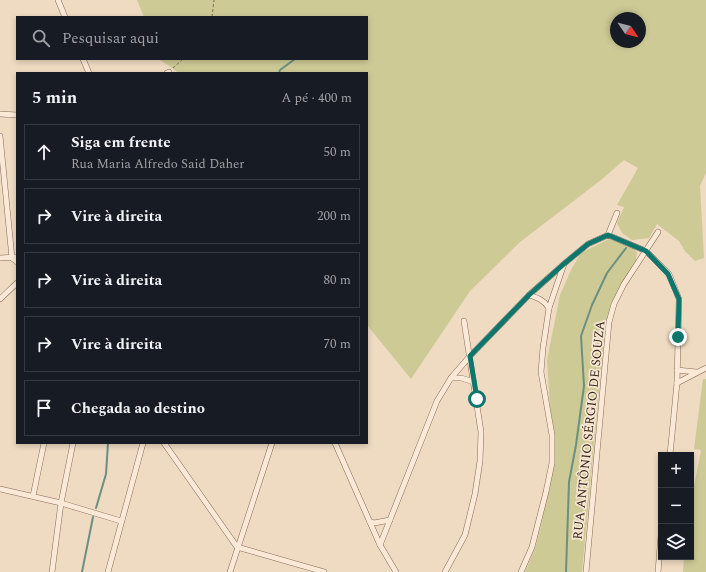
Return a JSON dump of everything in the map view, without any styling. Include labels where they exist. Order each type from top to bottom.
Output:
[{"type":"street","points":[[58,0],[66,16]]},
{"type":"street","points":[[83,60],[89,72]]},
{"type":"street","points":[[0,114],[16,115]]},
{"type":"street","points":[[0,136],[14,257],[0,258]]},
{"type":"street","points":[[380,545],[437,401],[451,378],[470,356],[529,295],[588,244],[608,235],[617,213]]},
{"type":"street","name":"RUA ANTÔNIO SÉRGIO DE SOUZA","points":[[586,572],[609,322],[614,304],[624,284],[658,232]]},
{"type":"street","points":[[608,235],[646,251],[668,274],[679,299],[677,383],[670,452]]},
{"type":"street","points":[[521,572],[532,547],[552,463],[552,435],[541,372],[549,308],[565,263]]},
{"type":"street","points":[[0,299],[16,284]]},
{"type":"street","points":[[529,295],[545,302],[549,308]]},
{"type":"street","points":[[445,572],[464,535],[475,494],[480,461],[480,432],[464,321]]},
{"type":"street","points":[[677,383],[706,368]]},
{"type":"street","points":[[677,370],[697,372]]},
{"type":"street","points":[[451,378],[461,378],[474,382]]},
{"type":"street","points":[[33,496],[44,444]]},
{"type":"street","points":[[52,572],[61,503],[73,444]]},
{"type":"street","points":[[108,572],[143,444]]},
{"type":"street","points":[[165,444],[237,547],[324,572]]},
{"type":"street","points":[[230,572],[272,444]]},
{"type":"street","points":[[335,444],[380,545],[396,572]]},
{"type":"street","points":[[0,489],[61,503],[121,521]]},
{"type":"street","points":[[370,522],[374,524],[390,520]]},
{"type":"street","points":[[658,572],[659,560]]},
{"type":"path","points":[[212,16],[214,0]]},
{"type":"path","points":[[168,72],[182,60]]},
{"type":"shaded area","points":[[137,0],[706,0],[706,173],[700,186],[704,258],[695,261],[685,251],[679,241],[657,224],[649,238],[632,240],[622,233],[617,223],[624,207],[617,205],[638,168],[624,160],[601,180],[520,242],[470,291],[411,379],[368,326],[368,72],[178,72],[160,60],[368,60],[368,16],[144,16]]},
{"type":"shaded area","points":[[609,239],[633,247],[637,253],[636,261],[611,303],[607,320],[582,572],[525,572],[535,549],[551,476],[555,435],[550,407],[547,360],[560,295],[572,268],[581,253]]},
{"type":"shaded area","points":[[703,379],[706,379],[706,572],[683,572],[684,560],[694,560],[694,486],[701,450],[694,449]]},
{"type":"waterway","points":[[279,72],[294,60]]},
{"type":"waterway","points":[[566,572],[569,482],[576,445],[584,386],[581,336],[592,305],[607,273],[626,248]]},
{"type":"waterway","points":[[96,508],[106,474],[108,444]]},
{"type":"waterway","points":[[82,572],[93,517]]},
{"type":"route","points":[[477,399],[470,356],[529,295],[565,263],[588,244],[608,235],[646,251],[668,274],[679,299],[678,337]]}]
